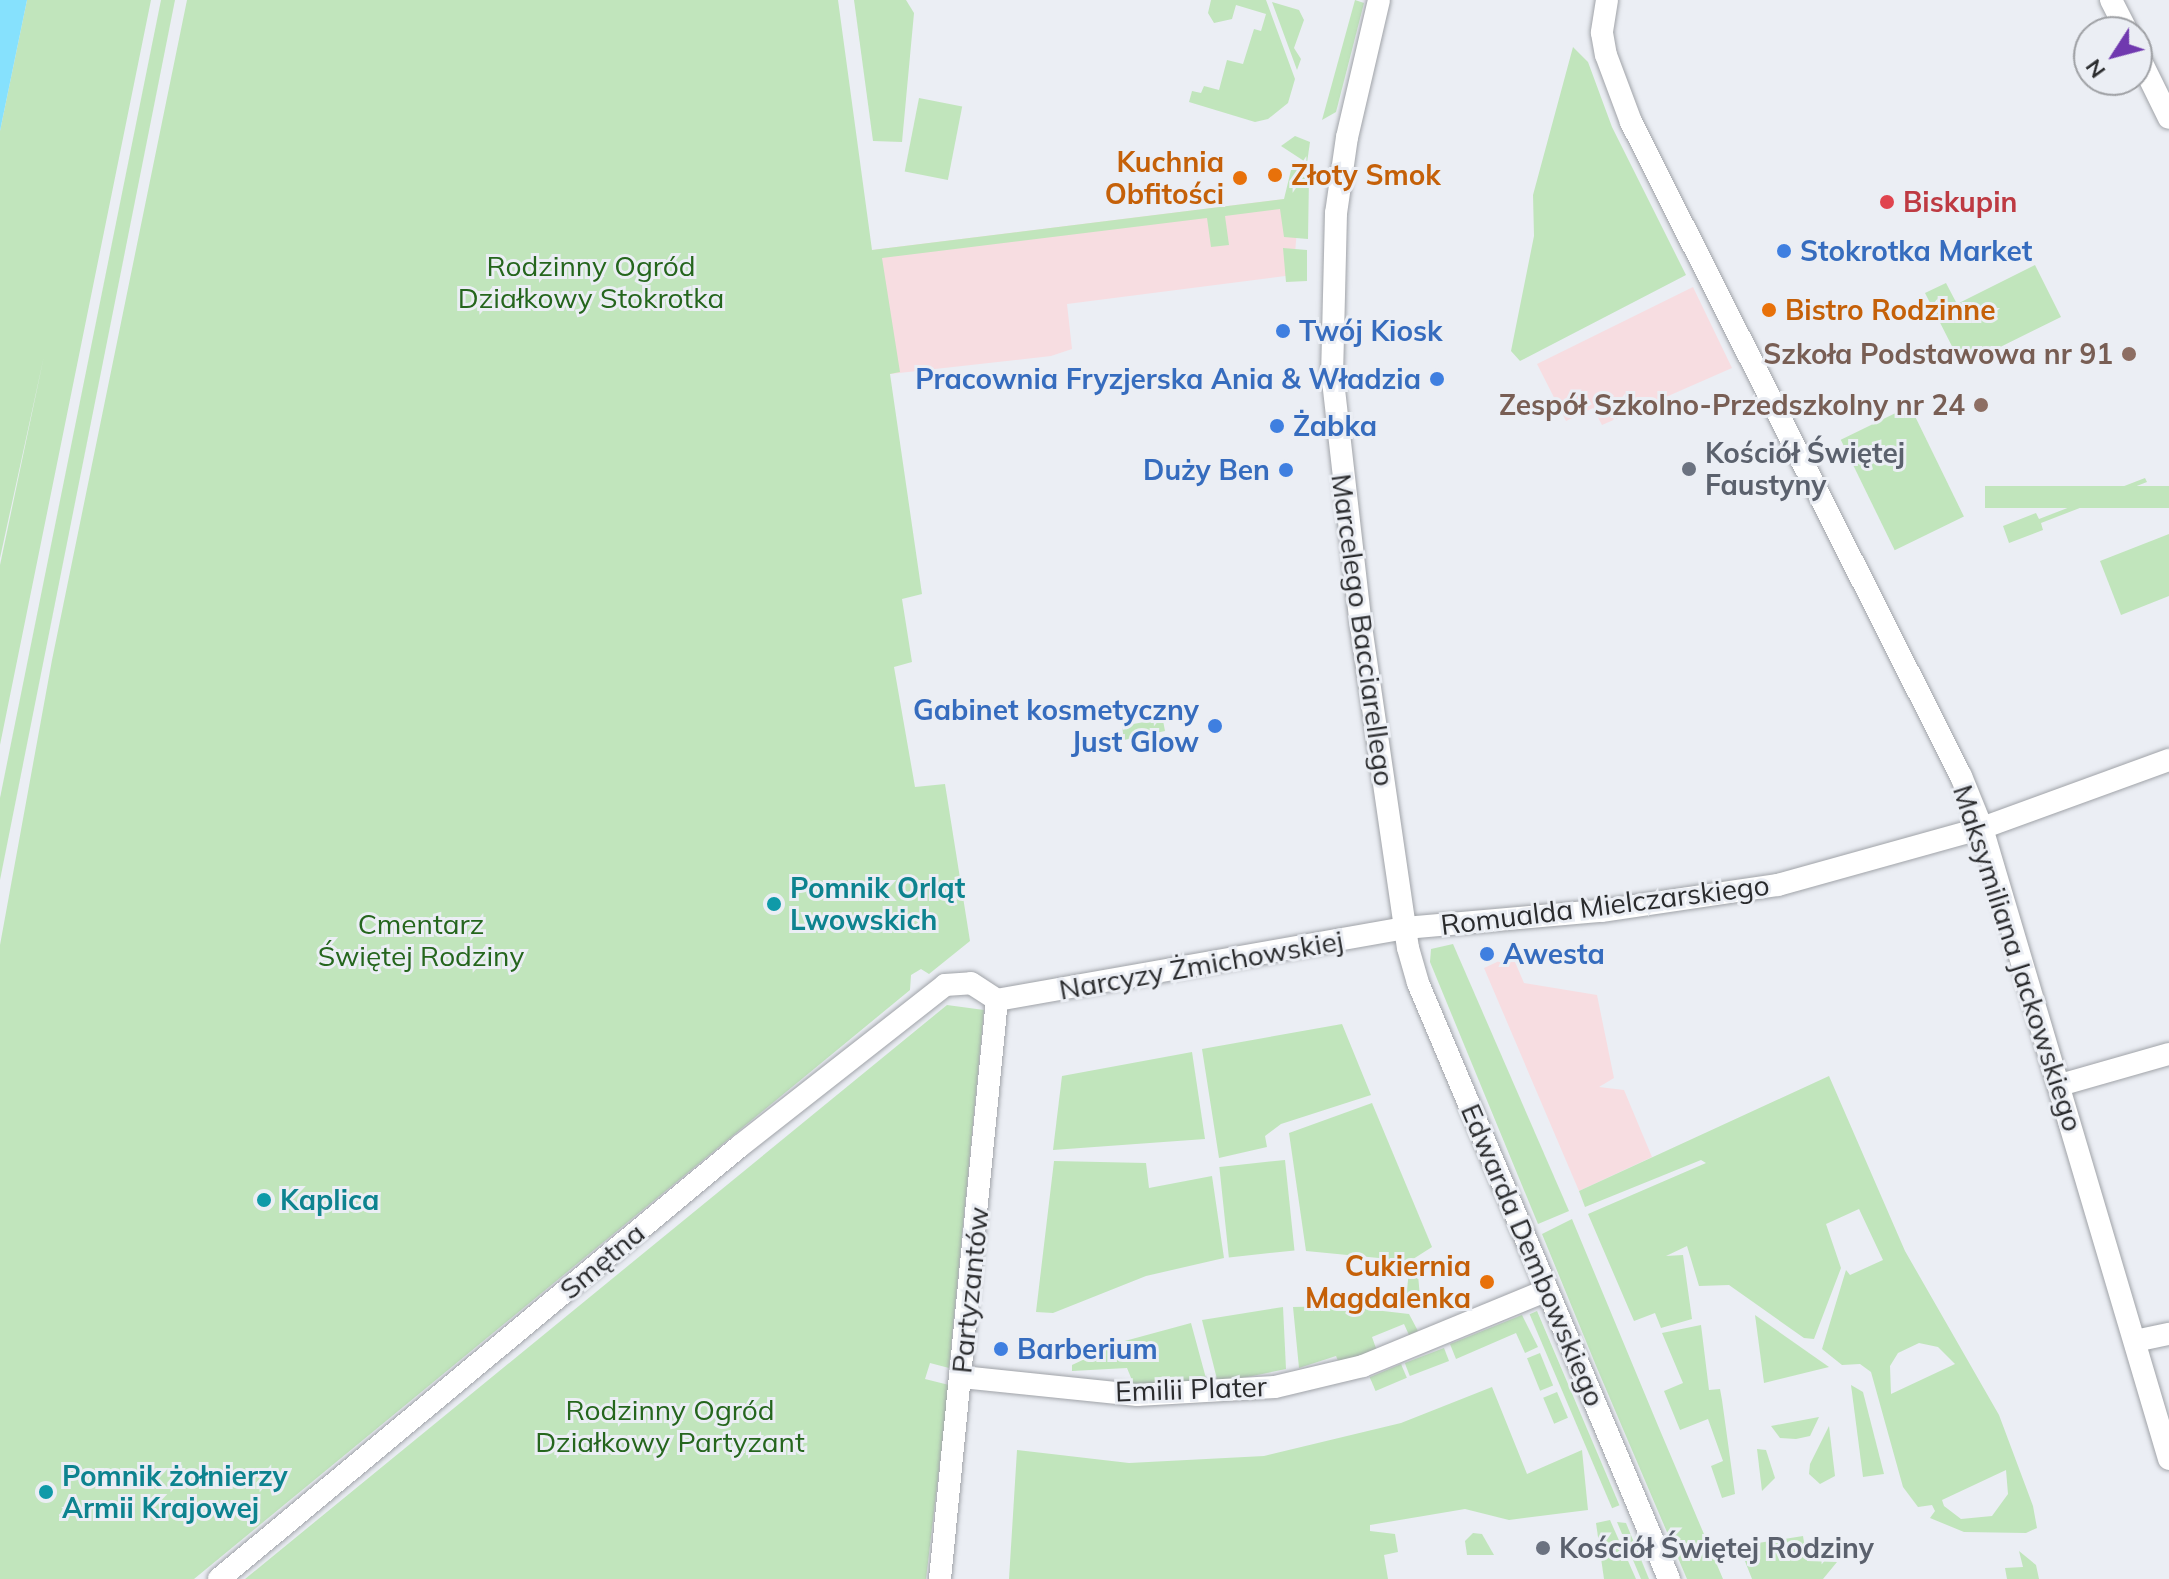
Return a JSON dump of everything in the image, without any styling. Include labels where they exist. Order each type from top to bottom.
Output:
[{"type":"street","name":"Marcelego Bacciarellego","points":[[1379,0],[1347,137],[1336,213],[1332,366],[1338,449],[1405,928]]},
{"type":"street","name":"Maksymiliana Jackowskiego","points":[[1607,0],[1602,33],[1606,55],[1631,122],[1961,776],[1982,828],[2169,1459]]},
{"type":"street","points":[[2153,86],[2169,118]]},
{"type":"street","name":"Romualda Mielczarskiego","points":[[1405,928],[1601,911],[1778,885],[1982,828],[2169,760]]},
{"type":"street","name":"Narcyzy Żmichowskiej","points":[[997,1000],[1405,928]]},
{"type":"street","name":"Edwarda Dembowskiego","points":[[1405,928],[1418,983],[1669,1579]]},
{"type":"street","name":"Smętna","points":[[219,1579],[740,1146],[945,985],[971,983],[997,1000]]},
{"type":"street","name":"Partyzantów","points":[[940,1579],[997,1000]]},
{"type":"street","points":[[2060,1085],[2169,1054]]},
{"type":"street","name":"Emilii Plater","points":[[962,1377],[1137,1395],[1275,1387],[1363,1366],[1547,1290]]},
{"type":"street","points":[[2135,1341],[2169,1334]]},
{"type":"shaded area","points":[[1300,197],[1293,275],[1067,304],[1072,349],[1051,356],[890,374],[872,250]]},
{"type":"shaded area","points":[[1693,287],[1732,368],[1602,425],[1593,408],[1566,421],[1537,364]]},
{"type":"shaded area","points":[[1512,955],[1524,983],[1597,995],[1614,1078],[1599,1087],[1624,1090],[1652,1157],[1579,1191],[1484,968]]},
{"type":"green space","points":[[27,0],[151,0],[0,745],[0,565],[44,356],[0,558],[0,131]]},
{"type":"green space","points":[[161,0],[175,0],[0,880],[0,798]]},
{"type":"green space","points":[[187,0],[838,0],[872,250],[1284,199],[1292,166],[1309,177],[1308,239],[1284,237],[1280,209],[1225,216],[1229,245],[1211,247],[1207,218],[882,258],[900,372],[890,374],[922,594],[902,599],[912,662],[894,667],[915,787],[945,784],[970,941],[929,974],[921,969],[911,975],[910,990],[194,1579],[0,1579],[0,945],[52,660]]},
{"type":"green space","points":[[854,0],[906,0],[914,13],[902,142],[873,141]]},
{"type":"green space","points":[[1211,0],[1266,0],[1295,79],[1288,103],[1268,119],[1255,122],[1189,102],[1192,91],[1201,93],[1204,86],[1219,90],[1227,60],[1243,64],[1254,29],[1261,31],[1266,14],[1236,5],[1232,19],[1214,23],[1208,13]]},
{"type":"green space","points":[[1355,0],[1364,3],[1336,112],[1322,120]]},
{"type":"green space","points":[[1272,2],[1299,10],[1304,20],[1294,48],[1301,59],[1297,70]]},
{"type":"green space","points":[[1573,47],[1588,62],[1612,127],[1686,275],[1520,361],[1511,351],[1534,236],[1533,195]]},
{"type":"green space","points":[[919,98],[962,106],[948,180],[905,172]]},
{"type":"green space","points":[[1295,136],[1310,142],[1307,163],[1281,146]]},
{"type":"green space","points":[[1283,248],[1307,250],[1307,281],[1286,282]]},
{"type":"green space","points":[[2035,265],[2061,317],[1962,366],[1925,293],[1946,283],[1957,304]]},
{"type":"green space","points":[[1910,406],[1964,517],[1895,550],[1841,440]]},
{"type":"green space","points":[[2145,478],[2147,482],[2041,523],[2043,530],[2009,543],[2003,526],[2036,513],[2039,519]]},
{"type":"green space","points":[[1985,486],[2169,486],[2169,508],[1985,508]]},
{"type":"green space","points":[[2169,534],[2169,596],[2121,615],[2100,561]]},
{"type":"green space","points":[[1161,710],[1165,731],[1124,740],[1122,726],[1150,721]]},
{"type":"green space","points":[[1453,944],[1569,1211],[1538,1224],[1430,962],[1431,949]]},
{"type":"green space","name":"Rodzinny Ogród Działkowy Partyzant","points":[[947,1005],[984,1010],[949,1368],[930,1363],[925,1379],[949,1385],[926,1579],[245,1579]]},
{"type":"green space","points":[[1342,1024],[1371,1095],[1281,1124],[1265,1136],[1267,1147],[1219,1158],[1202,1049]]},
{"type":"green space","points":[[1192,1052],[1205,1139],[1053,1150],[1062,1076]]},
{"type":"green space","points":[[1829,1076],[1905,1251],[1999,1415],[2033,1506],[2037,1528],[2026,1533],[1964,1532],[1930,1518],[1935,1511],[1932,1505],[1918,1507],[1903,1487],[1871,1372],[1860,1364],[1842,1365],[1822,1349],[1846,1270],[1850,1275],[1883,1260],[1859,1209],[1826,1224],[1841,1268],[1814,1339],[1804,1338],[1729,1285],[1699,1286],[1687,1246],[1666,1256],[1683,1255],[1692,1319],[1661,1328],[1655,1313],[1634,1321],[1588,1214],[1706,1163],[1701,1160],[1585,1207],[1579,1191]],"holes":[[[1919,1343],[1938,1347],[1955,1364],[1891,1394],[1890,1366],[1898,1353]],[[2006,1470],[2008,1494],[1992,1516],[1961,1519],[1944,1506],[1942,1500]]]},
{"type":"green space","points":[[1372,1103],[1432,1247],[1410,1261],[1306,1251],[1289,1133]]},
{"type":"green space","points":[[1285,1160],[1295,1251],[1229,1257],[1219,1167]]},
{"type":"green space","points":[[1054,1161],[1146,1163],[1149,1188],[1212,1176],[1224,1258],[1146,1276],[1053,1313],[1036,1312]]},
{"type":"green space","points":[[1572,1219],[1723,1579],[1687,1579],[1597,1368],[1542,1234]]},
{"type":"green space","points":[[1409,1272],[1418,1275],[1421,1308],[1405,1305]]},
{"type":"green space","points":[[1340,1306],[1409,1314],[1418,1331],[1409,1335],[1404,1324],[1372,1337],[1377,1351],[1339,1363],[1336,1356],[1299,1368],[1293,1307]]},
{"type":"green space","points":[[1283,1307],[1286,1369],[1218,1383],[1202,1320]]},
{"type":"green space","points":[[1537,1311],[1619,1505],[1612,1508],[1530,1314]]},
{"type":"green space","points":[[1522,1315],[1538,1347],[1525,1353],[1516,1333],[1456,1359],[1450,1344]]},
{"type":"green space","points":[[1755,1315],[1829,1367],[1764,1383]]},
{"type":"green space","points":[[1191,1323],[1207,1382],[1134,1385],[1127,1368],[1072,1371],[1072,1365],[1121,1342]]},
{"type":"green space","points":[[1701,1325],[1709,1390],[1720,1389],[1735,1494],[1722,1498],[1711,1466],[1723,1461],[1708,1419],[1680,1430],[1664,1391],[1683,1383],[1662,1333]]},
{"type":"green space","points":[[1444,1348],[1449,1361],[1410,1376],[1405,1363]]},
{"type":"green space","points":[[1540,1353],[1553,1385],[1540,1391],[1527,1358]]},
{"type":"green space","points":[[1401,1364],[1407,1378],[1376,1391],[1370,1377]]},
{"type":"green space","points":[[1851,1385],[1863,1392],[1884,1474],[1863,1477]]},
{"type":"green space","points":[[1492,1387],[1527,1474],[1582,1450],[1588,1510],[1509,1520],[1465,1509],[1370,1525],[1370,1531],[1395,1534],[1398,1552],[1384,1555],[1388,1579],[1009,1579],[1017,1450],[1129,1463],[1264,1456],[1401,1423]]},
{"type":"green space","points":[[1557,1392],[1568,1418],[1554,1424],[1543,1398]]},
{"type":"green space","points":[[1819,1417],[1810,1436],[1796,1439],[1780,1438],[1771,1426]]},
{"type":"green space","points":[[1829,1426],[1835,1476],[1820,1484],[1809,1474],[1810,1464]]},
{"type":"green space","points":[[1757,1449],[1766,1450],[1775,1478],[1762,1491]]},
{"type":"green space","points":[[1610,1520],[1636,1579],[1604,1579],[1596,1523]]},
{"type":"green space","points":[[1617,1522],[1626,1523],[1649,1579],[1641,1579]]},
{"type":"green space","points":[[1473,1533],[1482,1534],[1494,1555],[1467,1555],[1465,1541]]},
{"type":"green space","points":[[1803,1536],[1807,1561],[1837,1562],[1823,1579],[1752,1579],[1739,1546]]},
{"type":"green space","points":[[2019,1551],[2036,1565],[2039,1579],[2007,1579],[2005,1568],[2023,1567]]},
{"type":"water","points":[[0,0],[27,0],[0,131]]},
{"type":"place","name":"Złoty Smok","points":[[1275,175]]},
{"type":"place","name":"Kuchnia Obfitości","points":[[1240,178]]},
{"type":"place","name":"Biskupin","points":[[1887,202]]},
{"type":"place","name":"Stokrotka Market","points":[[1784,251]]},
{"type":"place","name":"Bistro Rodzinne","points":[[1769,310]]},
{"type":"place","name":"Twój Kiosk","points":[[1283,331]]},
{"type":"place","name":"Szkoła Podstawowa nr 91","points":[[2129,354]]},
{"type":"place","name":"Pracownia Fryzjerska Ania & Władzia","points":[[1437,379]]},
{"type":"place","name":"Zespół Szkolno-Przedszkolny nr 24","points":[[1981,405]]},
{"type":"place","name":"Żabka","points":[[1277,426]]},
{"type":"place","name":"Kościół Świętej Faustyny","points":[[1689,469]]},
{"type":"place","name":"Duży Ben","points":[[1286,470]]},
{"type":"place","name":"Gabinet kosmetyczny Just Glow","points":[[1215,726]]},
{"type":"place","name":"Pomnik Orląt Lwowskich","points":[[774,904]]},
{"type":"place","name":"Awesta","points":[[1487,954]]},
{"type":"place","name":"Kaplica","points":[[264,1200]]},
{"type":"place","name":"Cukiernia Magdalenka","points":[[1487,1282]]},
{"type":"place","name":"Barberium","points":[[1001,1349]]},
{"type":"place","name":"Pomnik żołnierzy Armii Krajowej","points":[[46,1492]]},
{"type":"place","name":"Kościół Świętej Rodziny","points":[[1543,1548]]},
{"type":"park label","name":"Rodzinny Ogród Działkowy Stokrotka","points":[[591,282]]},
{"type":"park label","name":"Cmentarz Świętej Rodziny","points":[[421,940]]}]
